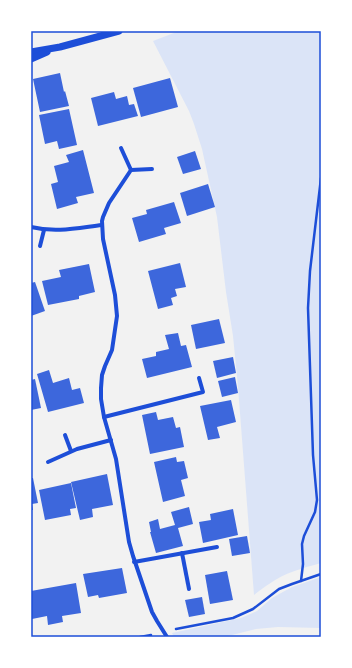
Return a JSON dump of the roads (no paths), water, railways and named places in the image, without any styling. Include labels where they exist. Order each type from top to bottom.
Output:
[{"type":"street","points":[[31,52],[60,47],[119,31]]},
{"type":"street","points":[[31,59],[60,47]]},
{"type":"street","points":[[121,148],[131,170]]},
{"type":"street","points":[[131,170],[152,169]]},
{"type":"street","points":[[131,170],[109,203],[103,216],[103,239],[115,295],[117,316],[112,350],[101,379],[101,399],[104,417],[112,440],[116,459],[129,542],[134,562],[152,612],[168,637]]},
{"type":"street","points":[[31,227],[55,231],[102,225]]},
{"type":"street","points":[[40,246],[44,230]]},
{"type":"street","points":[[104,417],[203,392],[199,378]]},
{"type":"street","points":[[65,435],[71,451]]},
{"type":"street","points":[[48,462],[71,451],[112,440]]},
{"type":"street","points":[[134,562],[217,547]]},
{"type":"street","points":[[182,553],[189,589]]}]
